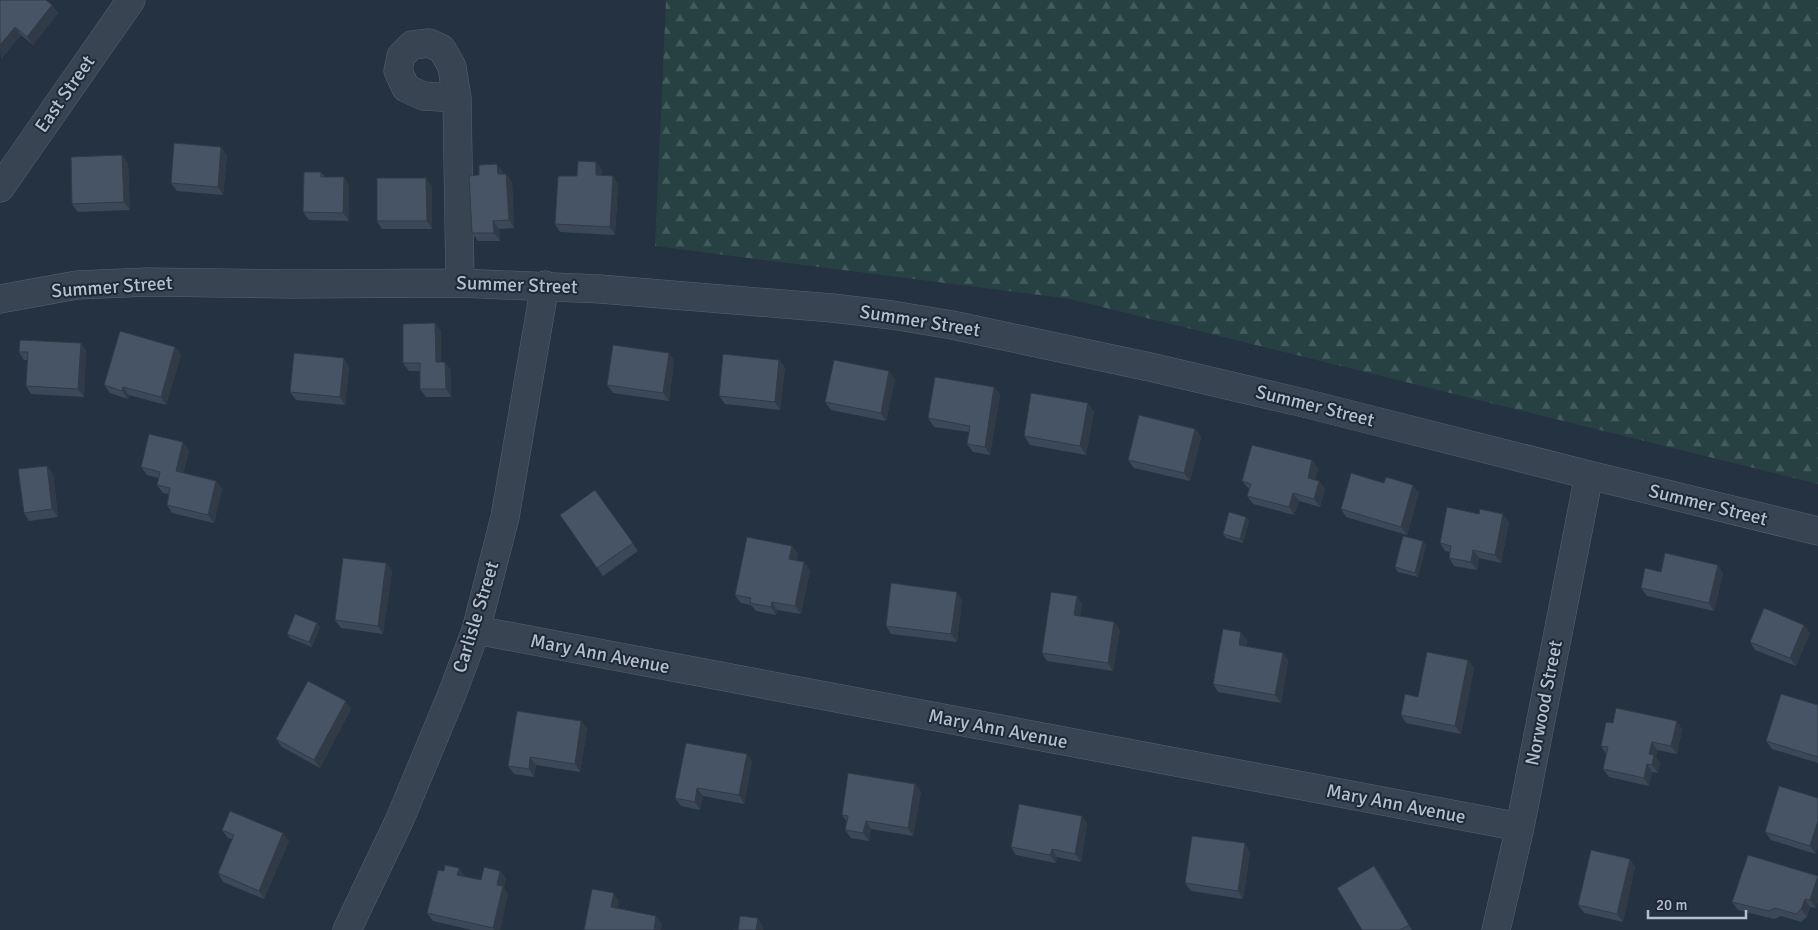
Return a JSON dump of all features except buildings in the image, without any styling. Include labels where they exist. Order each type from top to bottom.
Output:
[{"type":"street","name":"East Street","points":[[0,188],[130,0]]},
{"type":"street","points":[[457,98],[460,283]]},
{"type":"street","name":"Summer Street","points":[[0,299],[77,285],[148,282],[291,284],[460,283],[545,285],[832,308],[892,315],[1072,349],[1246,389],[1818,531]]},
{"type":"street","name":"Carlisle Street","points":[[347,930],[400,819],[452,694],[476,630],[505,517],[545,285]]},
{"type":"street","name":"Norwood Street","points":[[1496,930],[1520,827],[1589,475]]},
{"type":"street","name":"Mary Ann Avenue","points":[[476,630],[1520,827]]},
{"type":"green space","points":[[666,0],[1818,0],[1818,484],[1070,299],[655,246]]}]
